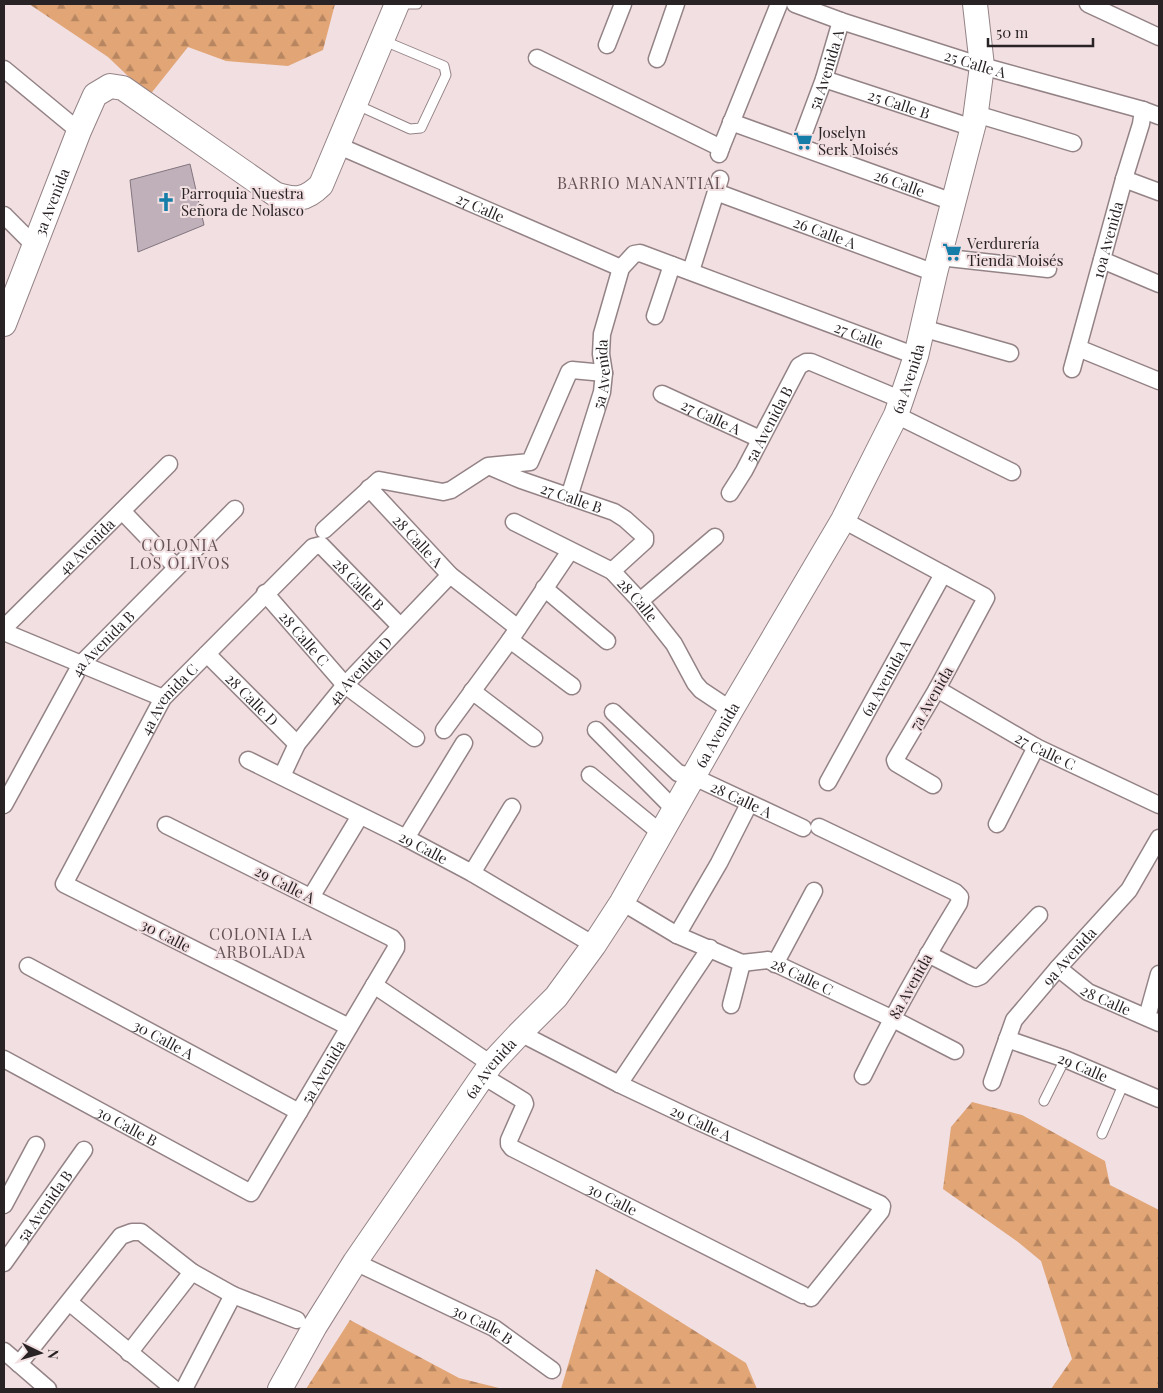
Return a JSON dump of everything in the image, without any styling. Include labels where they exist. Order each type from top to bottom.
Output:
[{"type":"street","points":[[339,146],[397,4]]},
{"type":"street","points":[[607,44],[623,4]]},
{"type":"street","points":[[657,59],[676,4]]},
{"type":"street","points":[[536,58],[720,151],[779,4]]},
{"type":"street","name":"25 Calle A","points":[[795,4],[841,21],[982,66],[1159,116]]},
{"type":"street","name":"6a Avenida","points":[[280,1389],[315,1326],[355,1262],[487,1070],[556,997],[594,945],[622,902],[731,710],[843,520],[899,408],[916,356],[974,121],[982,66],[975,4]]},
{"type":"street","points":[[1088,4],[1114,9],[1159,37]]},
{"type":"street","name":"5a Avenida A","points":[[799,146],[824,79],[841,21]]},
{"type":"street","points":[[4,69],[79,131]]},
{"type":"street","name":"25 Calle B","points":[[824,79],[974,121],[1073,143]]},
{"type":"street","name":"3a Avenida","points":[[4,324],[79,131],[95,95],[110,86],[123,88],[275,194],[286,198],[299,198],[312,194],[322,184],[339,146]]},
{"type":"street","name":"10a Avenida","points":[[1072,369],[1124,178],[1141,124],[1143,110]]},
{"type":"street","name":"26 Calle","points":[[731,122],[953,202]]},
{"type":"street","name":"27 Calle","points":[[339,146],[621,268]]},
{"type":"street","points":[[1124,178],[1159,192]]},
{"type":"street","name":"26 Calle A","points":[[691,271],[718,185],[937,265]]},
{"type":"street","points":[[4,216],[34,245]]},
{"type":"street","name":"27 Calle","points":[[634,254],[640,253],[691,271],[916,356]]},
{"type":"street","name":"5a Avenida","points":[[569,497],[602,392],[604,372],[601,354],[602,334],[621,268],[634,254]]},
{"type":"street","points":[[1102,260],[1159,284]]},
{"type":"street","points":[[656,316],[672,265]]},
{"type":"street","points":[[937,265],[1048,269]]},
{"type":"street","points":[[922,328],[1010,353]]},
{"type":"street","points":[[1078,348],[1159,381]]},
{"type":"street","name":"5a Avenida B","points":[[730,493],[800,366],[806,362],[811,362],[899,408]]},
{"type":"street","points":[[324,530],[379,480],[443,492],[457,486],[488,466],[530,462],[566,374],[572,370],[604,372]]},
{"type":"street","name":"27 Calle A","points":[[662,394],[760,439]]},
{"type":"street","points":[[899,408],[1012,472]]},
{"type":"street","name":"4a Avenida","points":[[4,630],[169,464]]},
{"type":"street","name":"27 Calle B","points":[[488,466],[620,515],[645,537],[645,541],[612,571]]},
{"type":"street","name":"28 Calle A","points":[[369,488],[450,574],[514,634]]},
{"type":"street","name":"4a Avenida B","points":[[4,805],[81,664],[235,509]]},
{"type":"street","points":[[122,511],[176,567]]},
{"type":"street","points":[[843,520],[944,574]]},
{"type":"street","name":"28 Calle","points":[[514,522],[612,571],[640,600],[674,644],[695,683],[701,690],[731,710]]},
{"type":"street","points":[[640,600],[715,537]]},
{"type":"street","name":"4a Avenida C","points":[[64,884],[163,698],[316,545]]},
{"type":"street","name":"28 Calle B","points":[[316,545],[321,545],[400,626]]},
{"type":"street","points":[[444,730],[514,634],[570,551]]},
{"type":"street","name":"4a Avenida D","points":[[282,776],[297,744],[345,685],[450,574]]},
{"type":"street","name":"7a Avenida","points":[[933,785],[896,763],[895,760],[937,689],[986,598],[944,574]]},
{"type":"street","name":"6a Avenida A","points":[[828,782],[944,574]]},
{"type":"street","points":[[544,588],[607,641]]},
{"type":"street","name":"28 Calle C","points":[[265,594],[345,685],[416,738]]},
{"type":"street","points":[[4,630],[163,698]]},
{"type":"street","points":[[514,634],[572,686]]},
{"type":"street","name":"28 Calle D","points":[[208,654],[297,744]]},
{"type":"street","name":"27 Calle C","points":[[937,689],[1036,747],[1159,805]]},
{"type":"street","points":[[472,691],[534,738]]},
{"type":"street","name":"28 Calle A","points":[[613,712],[678,773],[694,778],[748,804],[811,828],[955,892],[960,897]]},
{"type":"street","points":[[596,730],[675,810]]},
{"type":"street","points":[[406,838],[464,743]]},
{"type":"street","points":[[997,824],[1036,747]]},
{"type":"street","name":"29 Calle","points":[[248,760],[406,838],[472,873],[594,945]]},
{"type":"street","points":[[590,775],[662,834]]},
{"type":"street","points":[[677,934],[719,863],[748,804]]},
{"type":"street","points":[[472,873],[512,808]]},
{"type":"street","points":[[311,897],[360,816]]},
{"type":"street","name":"29 Calle A","points":[[166,825],[392,938],[396,943],[396,948]]},
{"type":"street","name":"9a Avenida","points":[[992,1082],[1014,1020],[1129,890],[1159,838]]},
{"type":"street","name":"30 Calle","points":[[64,884],[349,1027]]},
{"type":"street","points":[[776,964],[814,891]]},
{"type":"street","name":"8a Avenida","points":[[863,1076],[892,1018],[959,904],[960,897]]},
{"type":"street","points":[[622,902],[677,934],[742,963],[731,1005]]},
{"type":"street","points":[[928,954],[976,978],[981,976],[1039,914]]},
{"type":"street","name":"5a Avenida","points":[[251,1194],[396,948]]},
{"type":"street","points":[[619,1084],[710,948]]},
{"type":"street","name":"28 Calle C","points":[[742,963],[764,959],[892,1018],[955,1051]]},
{"type":"street","name":"30 Calle A","points":[[28,966],[299,1112]]},
{"type":"street","name":"28 Calle","points":[[1058,968],[1088,992],[1153,1020]]},
{"type":"street","points":[[1153,1020],[1159,974]]},
{"type":"street","name":"30 Calle","points":[[374,985],[487,1070],[524,1101],[525,1104],[509,1140],[512,1148],[807,1297],[881,1211]]},
{"type":"street","name":"29 Calle A","points":[[520,1033],[619,1084],[880,1204],[882,1206],[881,1211]]},
{"type":"street","name":"29 Calle","points":[[1007,1039],[1065,1059],[1159,1099]]},
{"type":"street","name":"30 Calle B","points":[[4,1060],[251,1194]]},
{"type":"street","points":[[4,1206],[36,1145]]},
{"type":"street","name":"5a Avenida B","points":[[4,1263],[84,1150]]},
{"type":"street","points":[[19,1364],[121,1236],[132,1232],[141,1232],[192,1272],[233,1295],[297,1320]]},
{"type":"street","name":"30 Calle B","points":[[355,1262],[494,1328],[552,1370]]},
{"type":"street","points":[[129,1353],[192,1272]]},
{"type":"street","points":[[184,1389],[233,1295]]},
{"type":"street","points":[[69,1302],[174,1389]]},
{"type":"street","points":[[4,1351],[48,1389]]},
{"type":"lane","points":[[405,4],[417,4]]},
{"type":"lane","points":[[356,104],[410,129],[421,128],[446,75],[444,66],[409,55],[382,40]]},
{"type":"lane","points":[[383,116],[387,107]]},
{"type":"lane","points":[[1044,1101],[1065,1059]]},
{"type":"lane","points":[[1102,1134],[1123,1085]]},
{"type":"green space","points":[[29,4],[335,4],[323,50],[288,66],[226,61],[188,47],[149,96],[108,57]]},
{"type":"green space","points":[[972,1102],[1022,1115],[1105,1161],[1110,1185],[1159,1210],[1159,1389],[1051,1389],[1072,1359],[1041,1261],[1018,1242],[943,1189],[951,1127]]},
{"type":"green space","points":[[596,1269],[746,1363],[757,1389],[561,1389]]},
{"type":"green space","points":[[350,1320],[459,1378],[503,1389],[306,1389]]},
{"type":"building","name":"Parroquia Nuestra Señora de Nolasco","points":[[190,164],[204,225],[138,252],[130,180]]},
{"type":"place","name":"Joselyn Serk Moisés","points":[[803,141]]},
{"type":"place","name":"Parroquia Nuestra Señora de Nolasco","points":[[166,202]]},
{"type":"place","name":"Verdurería Tienda Moisés","points":[[952,252]]},
{"type":"district","name":"BARRIO MANANTIAL","points":[[641,182]]},
{"type":"district","name":"COLONIA LOS OLIVOS","points":[[180,553]]},
{"type":"district","name":"COLONIA LA ARBOLADA","points":[[261,942]]}]
